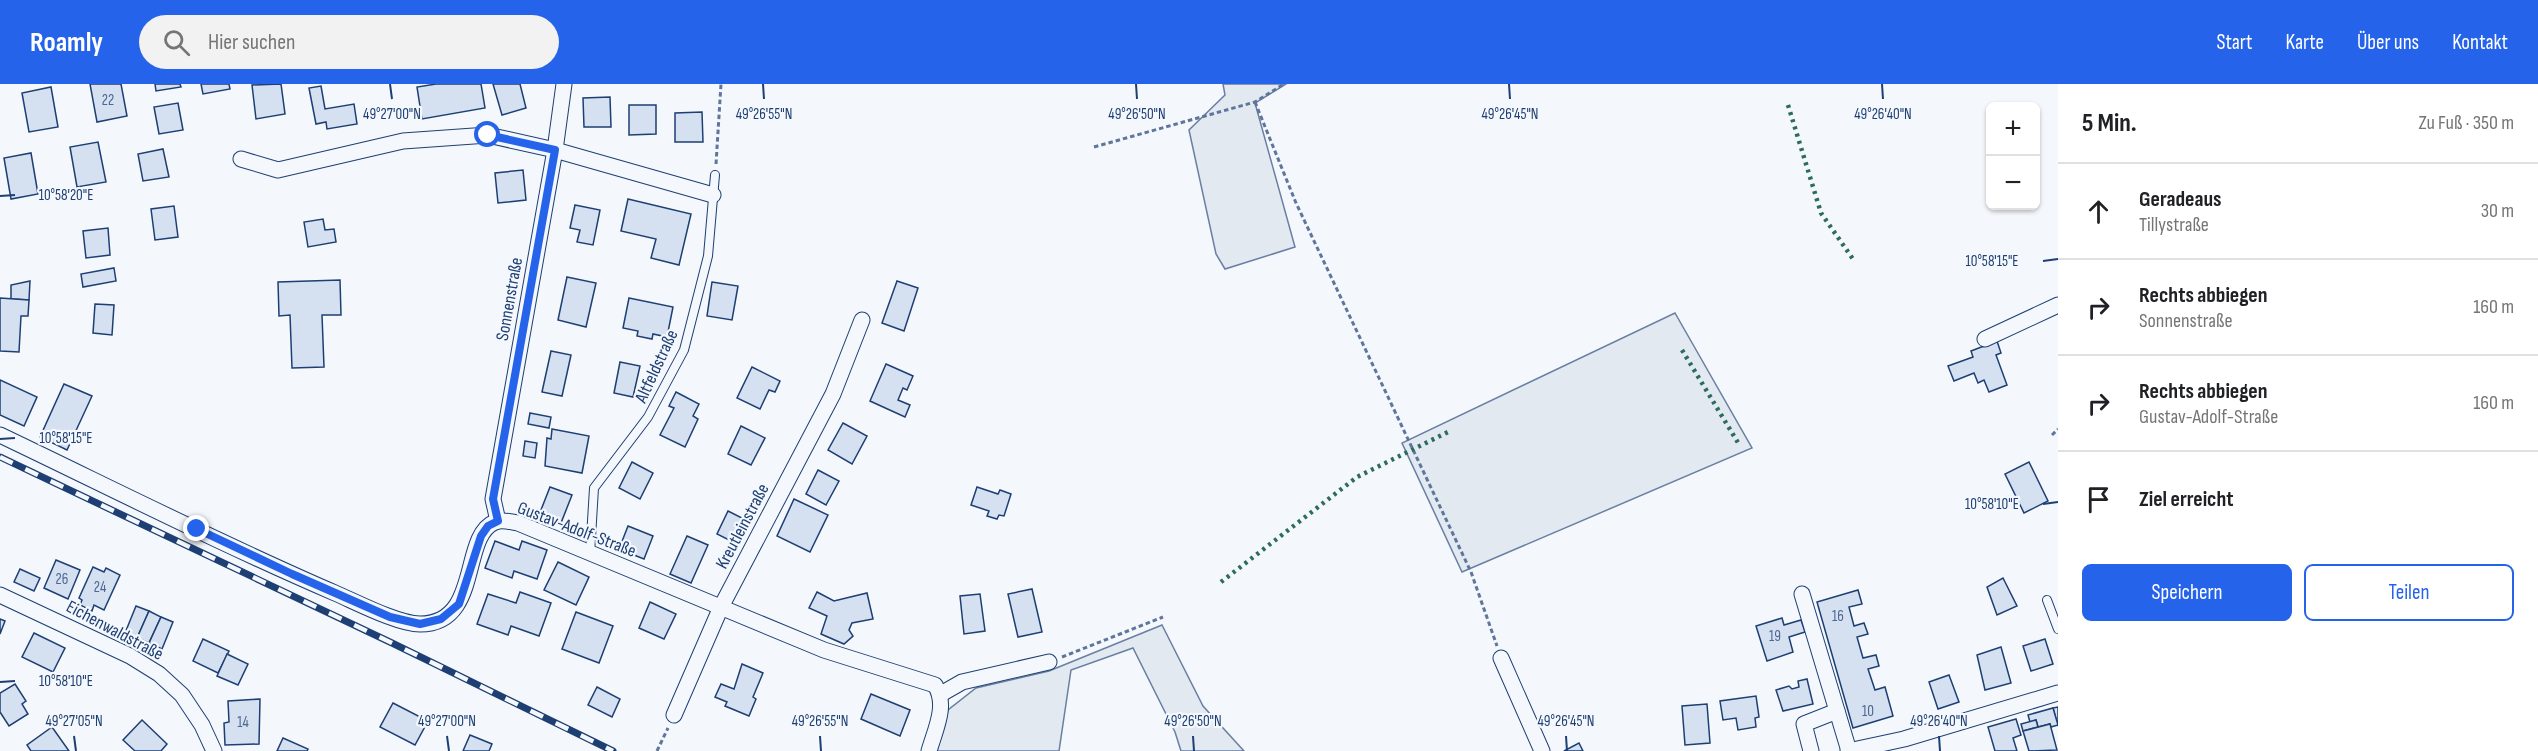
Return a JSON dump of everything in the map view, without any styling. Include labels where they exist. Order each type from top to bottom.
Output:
[{"type":"street","name":"Sonnenstraße","points":[[498,521],[493,499],[555,150],[564,84]]},
{"type":"street","points":[[241,159],[278,170],[403,141],[488,135],[555,150],[713,195]]},
{"type":"street","points":[[1985,339],[2058,305]]},
{"type":"street","name":"Kreutleinstraße","points":[[674,715],[721,607],[833,394],[862,320]]},
{"type":"street","name":"Gustav-Adolf-Straße","points":[[0,435],[292,574],[390,617],[420,624],[441,619],[459,604],[481,536],[488,526],[498,521],[518,523],[824,650],[938,689]]},
{"type":"street","points":[[1802,594],[1849,751],[1904,739],[2058,693]]},
{"type":"street","name":"Eichenwaldstraße","points":[[0,595],[130,656],[159,674],[182,694],[202,725],[214,751]]},
{"type":"street","points":[[1501,658],[1542,751]]},
{"type":"street","points":[[929,751],[941,711],[938,689],[1049,662]]},
{"type":"street","points":[[1811,751],[1804,724],[1837,711]]},
{"type":"lane","name":"Altfeldstraße","points":[[590,554],[594,488],[648,417],[684,350],[708,256],[715,175]]},
{"type":"lane","points":[[2047,600],[2058,629]]},
{"type":"path","points":[[715,175],[721,84]]},
{"type":"path","points":[[1094,147],[1255,102],[1284,84]]},
{"type":"path","points":[[1255,102],[1296,203],[1471,572],[1501,658]]},
{"type":"path","points":[[2052,435],[2058,429]]},
{"type":"path","points":[[1049,662],[1163,617]]},
{"type":"path","points":[[657,751],[674,715]]},
{"type":"shaded area","points":[[1223,84],[1286,84],[1255,103],[1295,247],[1225,269],[1216,254],[1189,130],[1225,95]]},
{"type":"shaded area","points":[[1675,313],[1752,448],[1462,572],[1402,443]]},
{"type":"shaded area","points":[[1162,625],[1203,706],[1244,751],[1181,751],[1175,732],[1133,648],[1071,670],[1059,751],[937,751],[948,710],[976,688],[1049,671]]},
{"type":"building","points":[[90,84],[121,84],[127,116],[97,122]]},
{"type":"building","points":[[155,84],[180,84],[181,87],[156,91]]},
{"type":"building","points":[[201,84],[229,84],[230,89],[203,94]]},
{"type":"building","points":[[281,84],[285,114],[256,119],[252,85]]},
{"type":"building","points":[[436,84],[481,84],[485,108],[422,119],[417,87]]},
{"type":"building","points":[[493,84],[520,84],[526,108],[502,115]]},
{"type":"building","points":[[321,86],[325,109],[354,104],[357,124],[327,129],[326,122],[316,124],[309,88]]},
{"type":"building","points":[[51,87],[58,127],[29,132],[22,93]]},
{"type":"building","points":[[610,97],[611,127],[584,127],[583,98]]},
{"type":"building","points":[[178,103],[183,130],[159,134],[154,107]]},
{"type":"building","points":[[629,105],[656,105],[656,134],[629,135]]},
{"type":"building","points":[[702,112],[703,142],[675,142],[675,113]]},
{"type":"building","points":[[98,142],[106,182],[77,187],[70,147]]},
{"type":"building","points":[[163,149],[169,177],[143,181],[138,154]]},
{"type":"building","points":[[31,153],[38,194],[11,199],[4,158]]},
{"type":"building","points":[[523,170],[526,200],[498,203],[495,173]]},
{"type":"building","points":[[628,199],[691,214],[679,265],[651,258],[656,239],[621,231]]},
{"type":"building","points":[[575,205],[600,210],[593,245],[577,242],[580,230],[570,228]]},
{"type":"building","points":[[174,206],[178,237],[155,240],[151,209]]},
{"type":"building","points":[[323,219],[325,230],[334,229],[336,242],[308,247],[304,222]]},
{"type":"building","points":[[108,228],[110,255],[86,258],[83,231]]},
{"type":"building","points":[[114,268],[116,281],[83,287],[81,274]]},
{"type":"building","points":[[567,277],[596,283],[586,327],[558,320]]},
{"type":"building","points":[[340,280],[341,315],[322,315],[324,367],[292,368],[290,315],[279,316],[278,282]]},
{"type":"building","points":[[30,281],[29,300],[11,299],[11,285]]},
{"type":"building","points":[[897,281],[918,288],[904,331],[882,323]]},
{"type":"building","points":[[712,282],[738,286],[732,320],[707,316]]},
{"type":"building","points":[[0,298],[29,300],[28,316],[21,316],[19,352],[0,351]]},
{"type":"building","points":[[629,298],[673,307],[667,337],[653,334],[652,339],[637,336],[638,331],[623,328]]},
{"type":"building","points":[[95,304],[114,305],[112,335],[93,333]]},
{"type":"building","points":[[1997,341],[2001,353],[1996,355],[2007,385],[1989,392],[1984,380],[1978,383],[1974,373],[1954,381],[1948,366],[1973,357],[1971,351]]},
{"type":"building","points":[[551,351],[571,355],[562,396],[542,392]]},
{"type":"building","points":[[620,362],[640,366],[633,397],[614,393]]},
{"type":"building","points":[[886,364],[913,376],[907,390],[903,388],[898,400],[910,405],[905,417],[870,401]]},
{"type":"building","points":[[752,367],[780,381],[775,392],[769,390],[760,409],[737,398]]},
{"type":"building","points":[[0,380],[37,397],[24,426],[0,415]]},
{"type":"building","points":[[64,384],[92,396],[67,450],[40,437]]},
{"type":"building","points":[[676,392],[699,404],[693,416],[698,419],[685,447],[660,435],[674,408],[669,406]]},
{"type":"building","points":[[530,413],[551,417],[549,428],[528,424]]},
{"type":"building","points":[[843,423],[867,436],[852,464],[828,450]]},
{"type":"building","points":[[741,426],[765,438],[751,465],[728,454]]},
{"type":"building","points":[[552,429],[589,436],[582,473],[545,466],[547,438],[551,439]]},
{"type":"building","points":[[525,441],[537,443],[535,458],[523,456]]},
{"type":"building","points":[[632,462],[653,473],[640,499],[619,488]]},
{"type":"building","points":[[2029,462],[2048,501],[2024,513],[2005,474]]},
{"type":"building","points":[[818,470],[839,481],[826,505],[806,494]]},
{"type":"building","points":[[550,487],[572,495],[561,523],[539,515]]},
{"type":"building","points":[[977,487],[998,494],[1000,490],[1011,494],[1004,516],[999,515],[997,519],[987,516],[989,511],[971,505]]},
{"type":"building","points":[[794,499],[828,515],[810,552],[777,536]]},
{"type":"building","points":[[728,511],[744,519],[733,542],[717,534]]},
{"type":"building","points":[[628,526],[653,536],[644,559],[619,549]]},
{"type":"building","points":[[687,536],[708,545],[691,583],[670,574]]},
{"type":"building","points":[[495,541],[519,550],[522,541],[547,550],[537,579],[514,571],[512,578],[485,568]]},
{"type":"building","points":[[56,560],[80,570],[68,599],[44,588]]},
{"type":"building","points":[[558,562],[589,577],[576,605],[544,590]]},
{"type":"building","points":[[93,567],[104,572],[106,568],[120,575],[104,610],[94,605],[92,611],[80,605],[82,600],[79,598]]},
{"type":"building","points":[[20,569],[40,578],[34,591],[14,582]]},
{"type":"building","points":[[2003,578],[2017,606],[1997,615],[1987,587]]},
{"type":"building","points":[[1032,589],[1042,632],[1018,637],[1008,594]]},
{"type":"building","points":[[1858,590],[1862,604],[1849,607],[1854,626],[1864,623],[1868,634],[1857,637],[1863,658],[1876,655],[1879,666],[1868,669],[1875,690],[1885,687],[1893,716],[1853,728],[1817,602]]},
{"type":"building","points":[[520,592],[551,603],[539,636],[511,626],[508,635],[477,624],[488,594],[516,603]]},
{"type":"building","points":[[817,592],[834,601],[867,593],[873,619],[852,623],[849,630],[853,636],[844,644],[821,634],[827,616],[809,608]]},
{"type":"building","points":[[980,594],[985,631],[964,634],[960,596]]},
{"type":"building","points":[[650,602],[676,614],[664,639],[639,628]]},
{"type":"building","points":[[136,606],[149,611],[137,638],[125,633]]},
{"type":"building","points":[[149,611],[161,617],[149,643],[137,638]]},
{"type":"building","points":[[576,612],[613,626],[599,663],[562,649]]},
{"type":"building","points":[[161,617],[173,622],[162,649],[149,643]]},
{"type":"building","points":[[1782,618],[1784,625],[1801,620],[1805,632],[1789,637],[1793,652],[1767,661],[1756,626]]},
{"type":"building","points":[[0,619],[5,621],[0,634]]},
{"type":"building","points":[[34,633],[65,648],[53,672],[22,657]]},
{"type":"building","points":[[203,639],[229,651],[218,673],[193,661]]},
{"type":"building","points":[[2045,639],[2053,664],[2031,671],[2023,646]]},
{"type":"building","points":[[2001,647],[2011,683],[1985,690],[1977,655]]},
{"type":"building","points":[[227,654],[248,664],[238,685],[217,676]]},
{"type":"building","points":[[742,664],[763,673],[753,697],[756,699],[749,716],[725,706],[727,702],[715,697],[721,684],[734,689]]},
{"type":"building","points":[[1949,675],[1959,702],[1938,709],[1929,682]]},
{"type":"building","points":[[1807,679],[1813,704],[1783,711],[1776,690],[1789,686],[1792,689],[1799,687],[1798,681]]},
{"type":"building","points":[[15,684],[26,701],[22,704],[28,714],[9,726],[0,712],[0,693]]},
{"type":"building","points":[[597,687],[620,699],[612,717],[588,705]]},
{"type":"building","points":[[871,694],[910,710],[900,736],[861,719]]},
{"type":"building","points":[[1756,696],[1759,717],[1755,718],[1756,727],[1738,730],[1736,718],[1723,720],[1720,701]]},
{"type":"building","points":[[260,699],[259,744],[225,745],[224,723],[229,722],[228,701]]},
{"type":"building","points":[[393,703],[428,721],[415,745],[380,727]]},
{"type":"building","points":[[1707,704],[1710,743],[1685,745],[1682,706]]},
{"type":"building","points":[[2058,707],[2058,726],[2053,708]]},
{"type":"building","points":[[2053,708],[2058,725],[2038,727],[2036,720],[2030,722],[2028,715]]},
{"type":"building","points":[[2016,719],[2021,735],[2013,738],[2017,751],[1995,751],[1988,727]]},
{"type":"building","points":[[142,720],[167,744],[161,751],[135,751],[123,740]]},
{"type":"building","points":[[2036,720],[2038,727],[2023,731],[2021,724]]},
{"type":"building","points":[[2050,724],[2057,750],[2029,751],[2023,731]]},
{"type":"building","points":[[52,727],[69,751],[31,751],[27,745]]},
{"type":"building","points":[[470,735],[492,744],[489,751],[463,751]]},
{"type":"building","points":[[283,738],[308,749],[307,751],[277,751]]},
{"type":"building","points":[[1579,743],[1583,751],[1564,751]]},
{"type":"railway","points":[[0,457],[392,643],[613,751]]},
{"type":"hedge","points":[[1788,105],[1821,213],[1855,262]]},
{"type":"hedge","points":[[1682,350],[1740,446]]},
{"type":"hedge","points":[[1221,582],[1357,477],[1450,431]]},
{"type":"route","points":[[197,529],[390,617],[420,624],[441,619],[459,604],[481,536],[488,526],[498,521],[493,499],[555,150],[488,135]]}]
